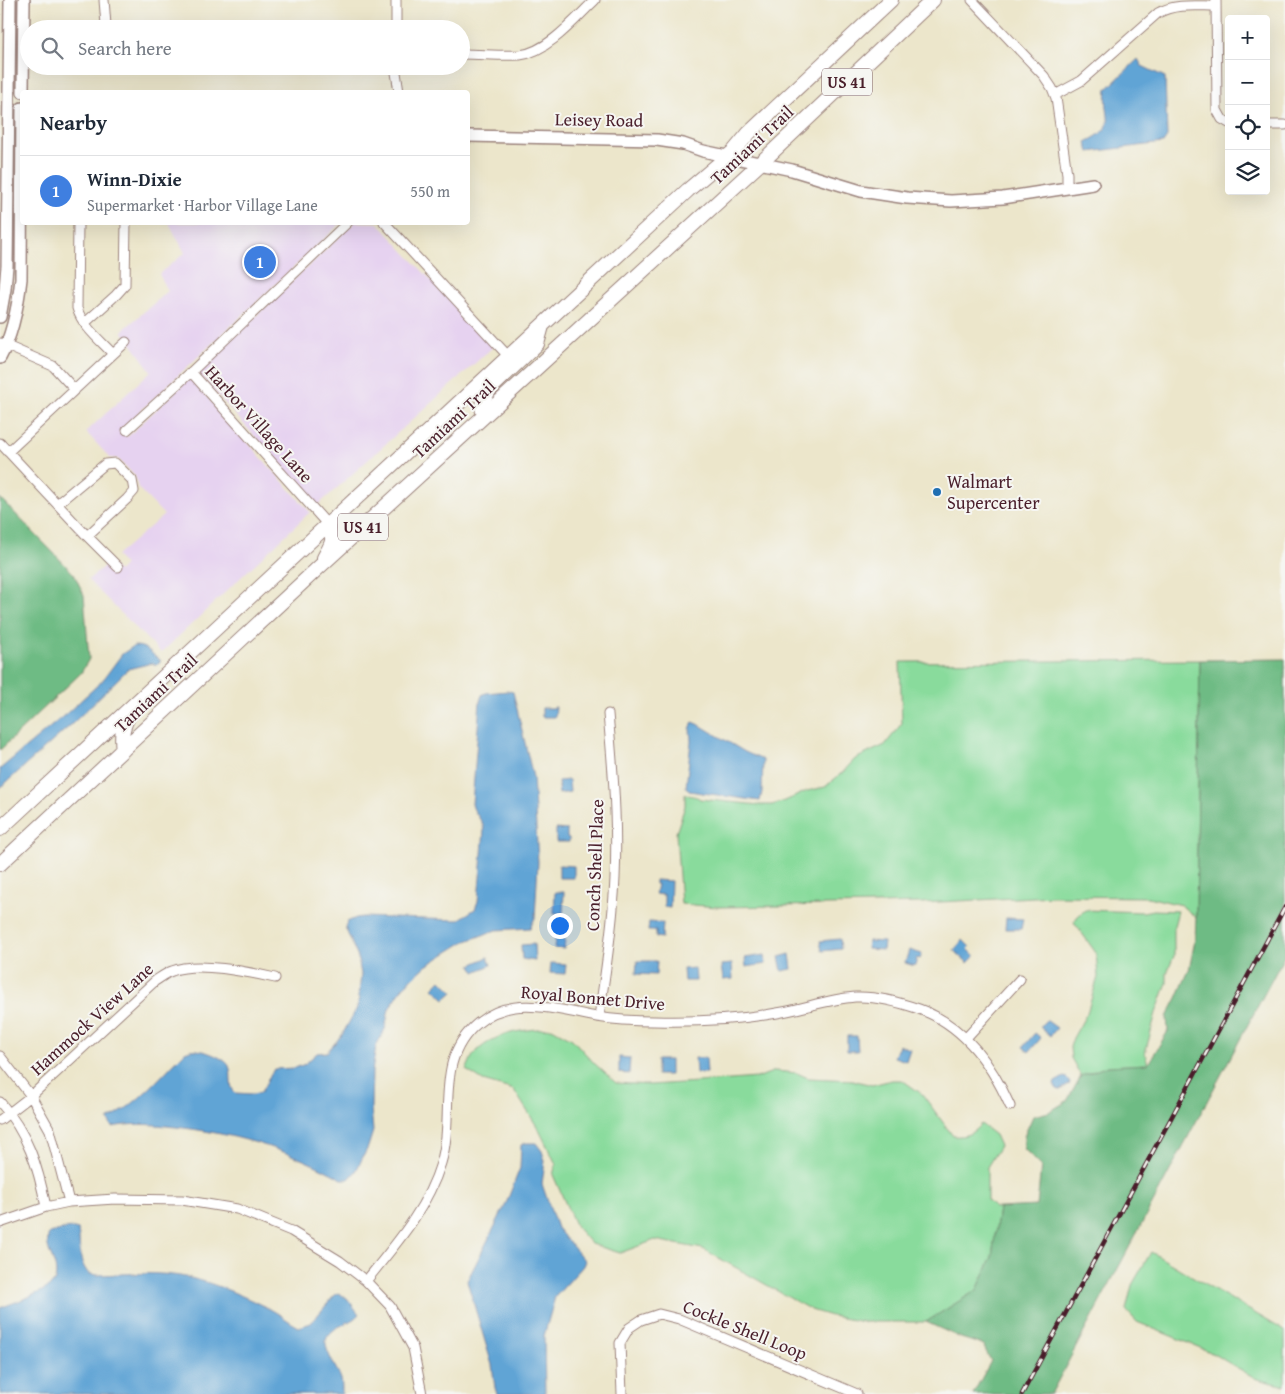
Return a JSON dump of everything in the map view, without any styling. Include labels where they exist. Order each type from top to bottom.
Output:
[{"type":"main road","name":"Tamiami Trail","points":[[0,829],[688,190],[728,156],[749,133],[891,0]]},
{"type":"main road","name":"Tamiami Trail","points":[[0,864],[317,569],[760,163],[933,0]]},
{"type":"main road","points":[[484,416],[483,400],[490,389],[536,344],[542,326]]},
{"type":"main road","points":[[317,569],[333,542],[333,534],[328,524]]},
{"type":"main road","points":[[123,750],[122,726],[136,702]]},
{"type":"street","points":[[0,317],[7,266],[10,0]]},
{"type":"street","points":[[24,0],[24,20]]},
{"type":"street","points":[[104,0],[106,20]]},
{"type":"street","points":[[396,0],[396,20]]},
{"type":"street","points":[[470,54],[521,55],[539,50],[595,0]]},
{"type":"street","points":[[972,0],[1044,76],[1055,95],[1067,174],[1067,188]]},
{"type":"street","points":[[1055,95],[1080,81],[1164,9],[1216,3],[1217,110],[1222,120],[1225,121]]},
{"type":"street","points":[[23,75],[23,90]]},
{"type":"street","points":[[395,75],[399,90]]},
{"type":"street","points":[[1270,125],[1285,125]]},
{"type":"street","points":[[9,134],[20,133]]},
{"type":"street","name":"Leisey Road","points":[[470,136],[657,140],[683,144],[703,151],[792,170],[862,192],[906,198],[951,201],[1003,198],[1092,184]]},
{"type":"street","points":[[0,358],[3,344],[18,303],[21,225]]},
{"type":"street","points":[[78,225],[77,308],[85,323],[113,354]]},
{"type":"street","points":[[85,323],[116,295],[124,285],[126,225]]},
{"type":"street","name":"Harbor Village Lane","points":[[328,524],[191,372],[345,225]]},
{"type":"street","points":[[387,225],[509,357]]},
{"type":"street","points":[[8,452],[126,342]]},
{"type":"street","points":[[3,344],[53,366],[75,390]]},
{"type":"street","points":[[127,430],[191,372]]},
{"type":"street","points":[[0,443],[118,567]]},
{"type":"street","points":[[57,504],[105,464],[115,462],[132,480],[134,491],[128,499],[87,536]]},
{"type":"street","name":"Conch Shell Place","points":[[599,1017],[613,907],[615,839],[613,770],[608,714]]},
{"type":"street","name":"Hammock View Lane","points":[[0,1120],[31,1096],[155,981],[170,971],[186,967],[238,970],[275,978]]},
{"type":"street","points":[[966,1038],[1020,979]]},
{"type":"street","name":"Royal Bonnet Drive","points":[[366,1281],[413,1222],[427,1199],[441,1165],[446,1147],[448,1085],[451,1063],[457,1048],[478,1023],[503,1009],[521,1006],[541,1007],[599,1017],[653,1022],[711,1021],[777,1013],[856,997],[880,999],[921,1010],[949,1025],[966,1038],[988,1064],[1010,1106]]},
{"type":"street","points":[[0,1056],[31,1096],[50,1130],[69,1202]]},
{"type":"street","points":[[0,1102],[24,1135],[40,1173],[46,1207]]},
{"type":"street","points":[[0,1223],[46,1207],[69,1202],[114,1199],[182,1200],[237,1209],[291,1231],[340,1261],[366,1281],[390,1306],[413,1348],[422,1394]]},
{"type":"street","name":"Cockle Shell Loop","points":[[622,1394],[620,1343],[629,1328],[640,1320],[659,1314],[680,1319],[857,1394]]},
{"type":"shaded area","points":[[170,225],[339,225],[121,429],[127,437],[190,378],[310,512],[161,653],[88,580],[109,562],[119,572],[125,565],[116,556],[164,515],[138,488],[135,476],[118,459],[110,458],[86,432],[151,371],[122,331],[168,291],[159,274],[185,253]]},
{"type":"shaded area","points":[[352,225],[380,225],[493,347],[317,506],[197,372]]},
{"type":"green space","points":[[0,498],[74,574],[84,595],[89,659],[81,673],[0,750]]},
{"type":"green space","points":[[1285,659],[1285,955],[1051,1394],[973,1394],[991,1361],[983,1345],[961,1338],[926,1322],[977,1290],[992,1257],[999,1208],[1037,1206],[1041,1166],[1024,1149],[1024,1136],[1033,1116],[1049,1112],[1067,1101],[1081,1076],[1108,1066],[1148,1064],[1168,1031],[1167,1017],[1189,970],[1195,940],[1196,918],[1200,660]]},
{"type":"green space","points":[[1200,660],[1196,918],[1181,905],[1148,897],[1053,896],[921,903],[718,907],[681,904],[676,833],[685,806],[685,793],[700,799],[772,805],[807,791],[825,787],[855,759],[885,745],[902,723],[900,662]]},
{"type":"green space","points":[[1085,910],[1178,911],[1174,926],[1174,956],[1167,973],[1167,983],[1145,1053],[1148,1064],[1108,1066],[1081,1076],[1071,1058],[1070,1047],[1073,1038],[1087,1013],[1098,977],[1096,953],[1074,922]]},
{"type":"green space","points":[[552,1028],[572,1039],[616,1083],[650,1085],[757,1078],[775,1071],[797,1073],[808,1078],[852,1080],[872,1085],[892,1080],[902,1080],[922,1094],[953,1136],[969,1134],[981,1124],[995,1135],[1000,1146],[987,1167],[987,1200],[995,1208],[999,1208],[992,1257],[977,1290],[926,1322],[864,1322],[811,1310],[703,1249],[655,1240],[620,1253],[591,1244],[576,1227],[553,1175],[556,1164],[538,1128],[514,1090],[483,1081],[466,1070],[475,1053],[492,1040],[521,1031]]},
{"type":"green space","points":[[1151,1252],[1285,1331],[1285,1386],[1257,1379],[1208,1351],[1137,1322],[1126,1310],[1132,1285]]},
{"type":"water","points":[[1138,59],[1142,66],[1165,77],[1167,137],[1163,143],[1089,152],[1086,142],[1097,136],[1107,126],[1107,89]]},
{"type":"water","points":[[134,646],[146,649],[161,661],[156,665],[152,663],[128,669],[72,724],[0,788],[0,769],[102,681],[122,654]]},
{"type":"water","points":[[513,692],[533,777],[538,862],[535,918],[530,928],[496,930],[464,942],[426,966],[403,987],[389,1009],[385,1029],[376,1046],[372,1072],[371,1107],[373,1131],[368,1147],[356,1171],[349,1179],[342,1179],[285,1152],[226,1135],[157,1125],[139,1124],[112,1127],[108,1120],[139,1098],[188,1051],[206,1052],[223,1060],[229,1066],[232,1087],[235,1093],[253,1094],[261,1092],[274,1069],[295,1068],[305,1064],[317,1053],[327,1052],[342,1035],[358,1006],[361,974],[358,958],[345,927],[347,922],[363,917],[458,920],[475,909],[478,901],[484,830],[482,822],[474,811],[472,804],[480,701],[482,695],[486,693]]},
{"type":"water","points":[[556,707],[555,717],[542,717],[542,708]]},
{"type":"water","points":[[693,722],[745,752],[763,760],[760,801],[689,791],[686,787],[691,741],[690,729]]},
{"type":"water","points":[[569,780],[570,792],[559,794],[558,781]]},
{"type":"water","points":[[556,829],[567,830],[569,842],[556,842]]},
{"type":"water","points":[[559,865],[574,866],[574,878],[559,878]]},
{"type":"water","points":[[655,880],[671,881],[670,908],[664,907],[664,895],[655,894],[657,884],[655,884]]},
{"type":"water","points":[[555,892],[564,892],[563,913],[554,913]]},
{"type":"water","points":[[1006,918],[1023,919],[1021,929],[1005,929]]},
{"type":"water","points":[[649,922],[663,923],[662,938],[656,937],[656,931],[648,931]]},
{"type":"water","points":[[556,932],[564,933],[564,949],[554,948]]},
{"type":"water","points":[[840,939],[841,949],[822,951],[820,941]]},
{"type":"water","points":[[963,940],[975,956],[968,963],[954,950]]},
{"type":"water","points":[[868,941],[884,942],[883,950],[867,949]]},
{"type":"water","points":[[534,944],[535,961],[522,959],[521,945]]},
{"type":"water","points":[[909,950],[922,954],[920,959],[917,958],[915,966],[905,963]]},
{"type":"water","points":[[790,954],[792,969],[782,971],[779,957]]},
{"type":"water","points":[[765,955],[766,964],[746,967],[745,958]]},
{"type":"water","points":[[488,957],[491,965],[475,972],[471,965]]},
{"type":"water","points":[[637,961],[657,961],[656,975],[636,974]]},
{"type":"water","points":[[551,963],[566,964],[565,974],[550,973]]},
{"type":"water","points":[[732,964],[733,979],[723,980],[721,965]]},
{"type":"water","points":[[695,968],[696,981],[684,981],[683,969]]},
{"type":"water","points":[[441,980],[453,992],[445,999],[433,988]]},
{"type":"water","points":[[1046,1020],[1057,1028],[1050,1036],[1040,1027]]},
{"type":"water","points":[[1035,1033],[1041,1038],[1029,1052],[1023,1047]]},
{"type":"water","points":[[847,1036],[857,1036],[858,1051],[847,1051]]},
{"type":"water","points":[[899,1045],[910,1049],[906,1061],[894,1057]]},
{"type":"water","points":[[619,1057],[630,1058],[629,1074],[619,1073]]},
{"type":"water","points":[[695,1058],[706,1058],[707,1073],[696,1073]]},
{"type":"water","points":[[657,1060],[670,1060],[670,1075],[657,1075]]},
{"type":"water","points":[[1064,1077],[1070,1082],[1069,1085],[1060,1090],[1057,1089],[1054,1085],[1055,1082]]},
{"type":"water","points":[[536,1143],[542,1151],[545,1161],[542,1184],[557,1228],[585,1261],[583,1266],[555,1297],[544,1336],[545,1394],[497,1394],[492,1365],[467,1281],[505,1206],[520,1168],[521,1145]]},
{"type":"water","points":[[70,1228],[78,1230],[81,1258],[89,1274],[156,1274],[179,1276],[200,1281],[231,1291],[261,1304],[299,1327],[311,1323],[338,1293],[347,1298],[359,1314],[331,1332],[326,1340],[328,1351],[341,1379],[342,1394],[0,1394],[0,1308],[44,1290],[54,1282],[56,1270],[48,1245],[49,1233]]},
{"type":"railway","points":[[1022,1394],[1285,907]]},
{"type":"place","name":"Winn-Dixie","points":[[260,262]]},
{"type":"place","name":"Walmart Supercenter","points":[[937,492]]}]
